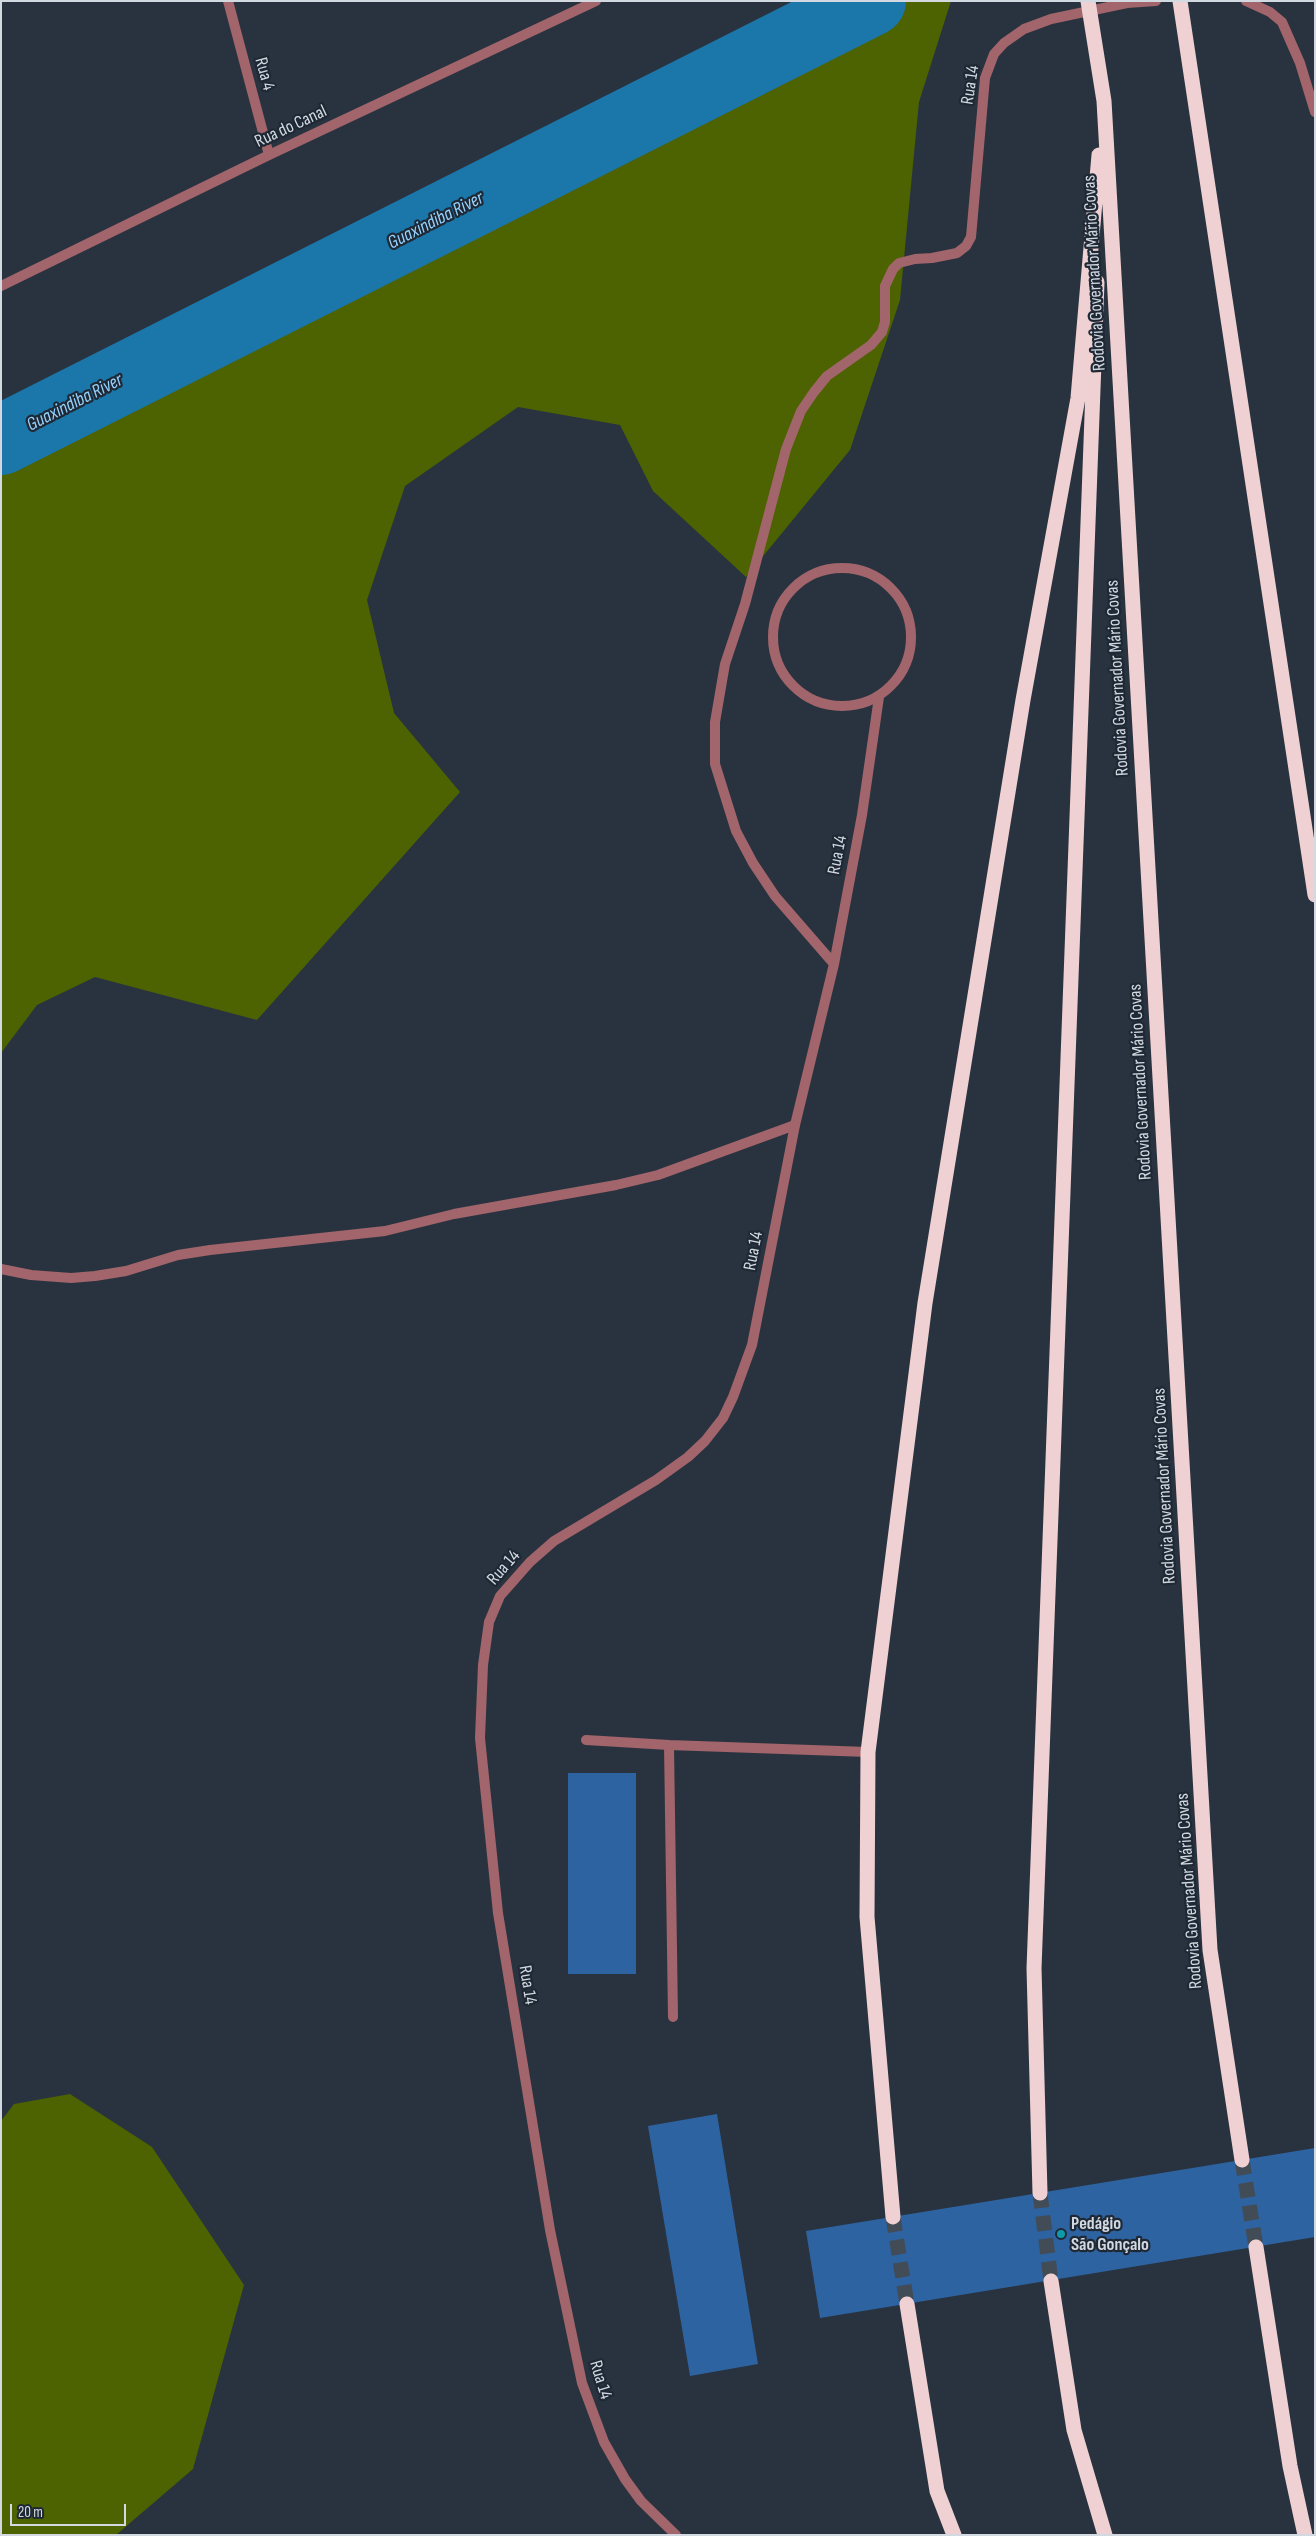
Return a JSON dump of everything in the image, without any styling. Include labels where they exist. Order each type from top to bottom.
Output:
[{"type":"highway","name":"Rodovia Governador Mário Covas","points":[[1088,1],[1104,101],[1210,1950],[1242,2160]]},
{"type":"highway","points":[[1180,1],[1315,895]]},
{"type":"highway","points":[[893,2217],[867,1916],[868,1752],[925,1303],[1023,700],[1078,398],[1104,101]]},
{"type":"highway","points":[[1040,2193],[1034,1968],[1104,101]]},
{"type":"highway","points":[[1256,2247],[1290,2466],[1305,2535]]},
{"type":"highway","points":[[1051,2281],[1074,2430],[1105,2535]]},
{"type":"highway","points":[[907,2304],[937,2491],[954,2535]]},
{"type":"street","name":"Rua 4","points":[[228,1],[269,155]]},
{"type":"street","name":"Rua do Canal","points":[[1,286],[269,155],[596,1]]},
{"type":"street","name":"Rua 14","points":[[834,964],[775,896],[736,831],[715,764],[715,722],[725,664],[745,604],[786,450],[801,411],[827,376],[878,339],[884,328],[885,286],[892,269],[900,263],[915,259],[957,253],[966,246],[971,237],[985,78],[994,54],[1004,43],[1024,29],[1051,19],[1127,3],[1156,1]]},
{"type":"street","points":[[1246,1],[1270,12],[1282,22],[1300,64],[1315,112]]},
{"type":"street","points":[[833,567],[857,569],[879,577],[896,593],[908,614],[912,637],[908,660],[897,681],[879,697],[857,706],[835,707],[813,701],[794,688],[780,670],[773,649],[775,619],[780,605],[793,586],[812,574],[833,567]]},
{"type":"street","name":"Rua 14","points":[[676,2535],[642,2501],[625,2479],[604,2442],[582,2383],[550,2230],[498,1913],[480,1738],[482,1665],[489,1622],[500,1596],[530,1562],[554,1541],[656,1480],[688,1457],[705,1441],[723,1418],[752,1344],[795,1125],[834,964],[862,815],[879,697]]},
{"type":"street","points":[[1,1269],[39,1275],[95,1276],[126,1271],[178,1255],[210,1250],[385,1231],[454,1214],[616,1185],[658,1175],[795,1125]]},
{"type":"street","points":[[586,1740],[868,1752]]},
{"type":"street","points":[[669,1745],[673,2017]]},
{"type":"green space","points":[[874,1],[951,1],[919,102],[900,300],[850,450],[746,577],[653,491],[620,425],[518,407],[405,486],[367,600],[394,713],[460,792],[257,1020],[95,977],[37,1005],[1,1053],[1,442]]},
{"type":"green space","points":[[70,2094],[152,2147],[244,2285],[193,2469],[116,2535],[1,2535],[1,2121],[14,2104]]},
{"type":"building","points":[[568,1773],[636,1773],[636,1974],[568,1974]]},
{"type":"building","points":[[717,2114],[758,2364],[690,2376],[648,2126]]},
{"type":"building","name":"Pedágio São Gonçalo","points":[[1315,2148],[1315,2237],[820,2318],[806,2231]]},
{"type":"waterway","name":"Guaxindiba River","points":[[1,440],[871,1]]},
{"type":"tunnel","points":[[1242,2160],[1256,2247]]},
{"type":"tunnel","points":[[1040,2193],[1051,2281]]},
{"type":"tunnel","points":[[893,2217],[907,2304]]},
{"type":"place","name":"Pedágio São Gonçalo","points":[[1061,2234]]}]
